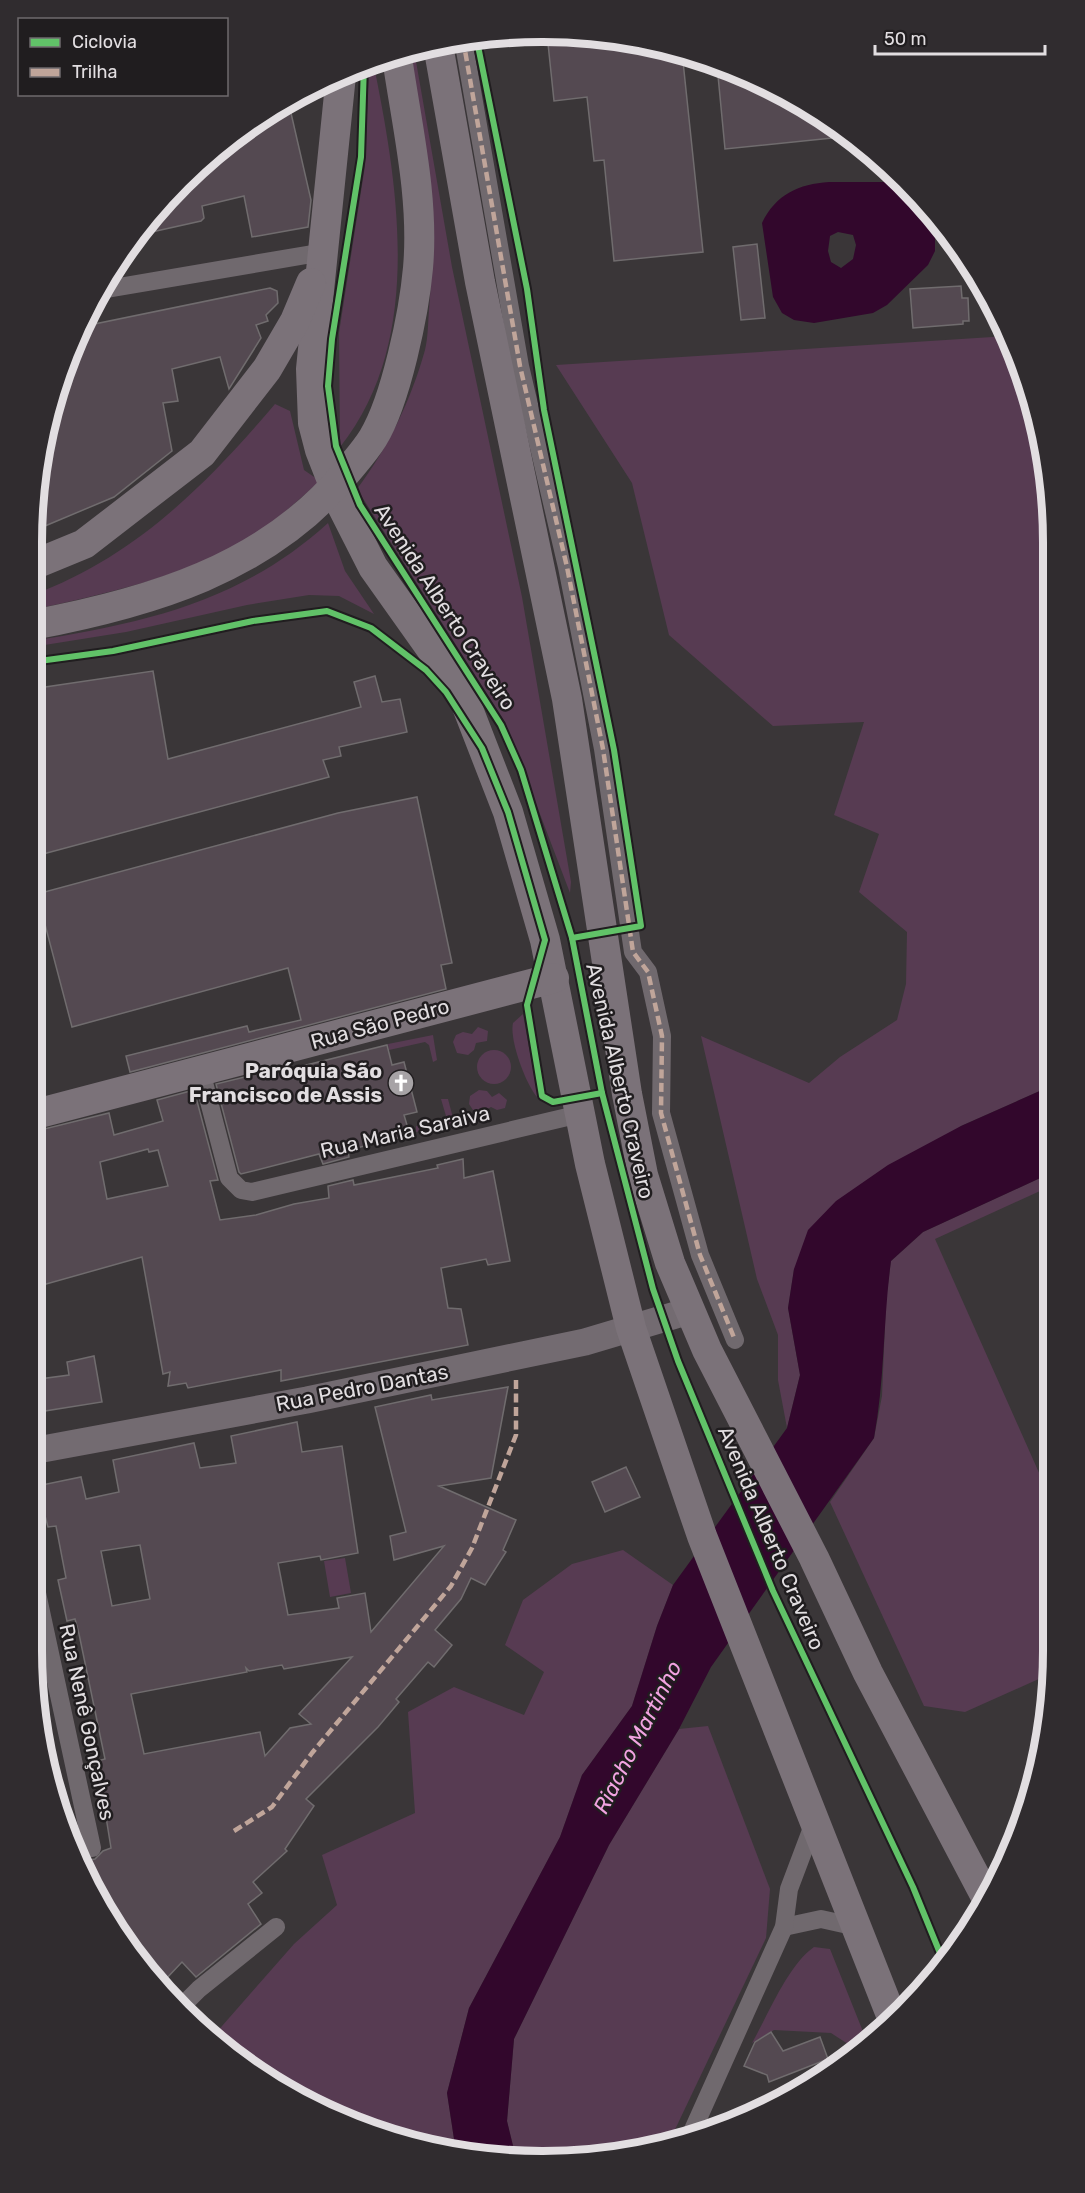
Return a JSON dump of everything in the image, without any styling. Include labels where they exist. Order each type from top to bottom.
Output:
[{"type":"main road","name":"Avenida Alberto Craveiro","points":[[439,53],[480,282],[567,699],[627,1094],[643,1175],[670,1263],[689,1311],[814,1558],[868,1673],[982,1889]]},
{"type":"main road","points":[[42,623],[138,601],[211,575],[239,561],[290,528],[312,509],[333,488],[373,438],[393,388],[405,340],[418,268],[418,214],[399,64]]},
{"type":"main road","name":"Avenida Alberto Craveiro","points":[[340,85],[311,369],[313,423],[325,468],[348,521],[374,567],[461,691],[508,812],[554,978],[580,1114],[631,1328],[702,1536],[889,2011]]},
{"type":"main road","points":[[42,561],[84,544],[202,453],[267,369],[295,321],[324,252]]},
{"type":"main road","name":"Rua São Pedro","points":[[42,1112],[554,978]]},
{"type":"main road","name":"Rua Pedro Dantas","points":[[42,1449],[342,1392],[585,1342],[689,1311]]},
{"type":"street","points":[[466,48],[520,366],[567,567],[603,749],[633,952],[648,972],[662,1036],[661,1113],[700,1255],[735,1340]]},
{"type":"street","points":[[111,288],[324,252]]},
{"type":"street","name":"Rua Maria Saraiva","points":[[201,1071],[229,1178],[241,1190],[252,1192],[580,1114]]},
{"type":"street","name":"Rua Nenê Gonçalves","points":[[42,1623],[85,1849]]},
{"type":"street","points":[[694,2127],[784,1927],[789,1889],[815,1818]]},
{"type":"street","points":[[784,1927],[821,1919],[857,1927]]},
{"type":"street","points":[[186,2002],[276,1928]]},
{"type":"shaded area","points":[[415,58],[452,267],[522,597],[571,882],[570,893],[505,722],[357,489],[379,457],[397,423],[413,387],[427,341],[431,245],[426,180],[408,61]]},
{"type":"shaded area","points":[[375,71],[396,209],[398,260],[394,311],[385,359],[367,405],[340,447],[339,333],[365,166],[369,74]]},
{"type":"shaded area","points":[[998,337],[1026,413],[1033,445],[1039,477],[1043,542],[1043,1090],[961,1126],[794,1269],[788,1308],[800,1375],[787,1428],[778,1380],[778,1335],[757,1279],[701,1036],[809,1083],[840,1057],[897,1020],[906,984],[907,932],[859,892],[879,834],[834,815],[864,722],[773,726],[669,635],[632,483],[556,365]]},
{"type":"shaded area","points":[[275,404],[290,411],[304,470],[320,481],[267,526],[223,552],[197,564],[143,583],[42,608],[42,591],[103,561],[136,540],[195,490]]},
{"type":"shaded area","points":[[328,523],[345,571],[374,614],[339,596],[309,595],[247,605],[126,632],[42,645],[42,639],[152,617],[189,605],[261,572],[295,550]]},
{"type":"shaded area","points":[[523,1014],[538,1098],[524,1073],[512,1030],[513,1023]]},
{"type":"shaded area","points":[[478,1027],[488,1031],[487,1041],[476,1043],[474,1050],[468,1055],[457,1053],[453,1042],[456,1035],[463,1032],[472,1034]]},
{"type":"shaded area","points":[[433,1035],[437,1060],[433,1062],[429,1045],[425,1042],[389,1050],[388,1044]]},
{"type":"shaded area","points":[[494,1050],[506,1055],[511,1067],[506,1079],[494,1084],[482,1079],[477,1067],[482,1055]]},
{"type":"shaded area","points":[[479,1090],[487,1091],[492,1097],[499,1093],[507,1100],[505,1108],[497,1110],[491,1107],[480,1113],[473,1110],[469,1104],[470,1096]]},
{"type":"shaded area","points":[[441,1099],[448,1099],[453,1118],[452,1124],[416,1132],[416,1126],[444,1120],[446,1116]]},
{"type":"shaded area","points":[[1043,1177],[1043,1190],[935,1239],[1043,1482],[1042,1677],[965,1712],[924,1706],[830,1502],[874,1438],[882,1396],[886,1300],[891,1261],[923,1232]]},
{"type":"shaded area","points":[[623,1550],[673,1585],[657,1626],[632,1706],[582,1775],[560,1837],[469,2008],[447,2093],[455,2143],[413,2134],[351,2113],[292,2084],[264,2067],[217,2031],[294,1944],[337,1905],[322,1855],[415,1813],[408,1712],[454,1687],[524,1715],[544,1672],[505,1645],[523,1600],[572,1564]]},
{"type":"shaded area","points":[[345,1558],[351,1593],[330,1597],[324,1561]]},
{"type":"shaded area","points":[[708,1726],[770,1889],[766,1938],[673,2134],[608,2147],[575,2150],[514,2150],[507,2121],[514,2039],[609,1845],[679,1729]]},
{"type":"shaded area","points":[[814,1947],[830,1949],[864,2034],[849,2046],[831,2033],[774,2030],[752,2043],[779,1991],[805,1955]]},
{"type":"water","points":[[829,182],[889,182],[935,232],[935,251],[928,265],[887,305],[873,313],[814,323],[794,320],[782,313],[773,297],[762,223],[781,198],[808,185]],"holes":[[[838,232],[853,235],[856,245],[853,259],[841,268],[831,262],[828,251],[830,236]]]},
{"type":"water","name":"Riacho Martinho","points":[[1043,1090],[1043,1177],[923,1232],[891,1261],[878,1416],[874,1438],[711,1667],[679,1729],[609,1845],[514,2039],[507,2121],[514,2150],[455,2143],[447,2093],[469,2008],[560,1837],[582,1775],[632,1706],[657,1626],[673,1585],[787,1428],[800,1375],[788,1308],[794,1269],[808,1230],[836,1201],[888,1165],[961,1126]]},
{"type":"building","points":[[548,42],[608,46],[683,63],[703,252],[614,261],[604,160],[594,161],[587,97],[554,101]]},
{"type":"building","points":[[718,74],[793,109],[837,138],[725,149]]},
{"type":"building","points":[[290,110],[311,200],[308,227],[252,237],[244,196],[202,206],[204,218],[201,221],[149,233],[166,212],[212,166],[264,126]]},
{"type":"building","points":[[757,244],[765,318],[741,320],[733,247]]},
{"type":"building","points":[[961,286],[962,298],[968,298],[969,321],[963,321],[963,324],[913,328],[910,289]]},
{"type":"building","points":[[270,288],[277,291],[278,303],[266,315],[268,321],[256,325],[261,338],[229,389],[220,357],[172,369],[178,401],[163,403],[172,451],[114,497],[42,527],[46,477],[59,413],[80,351],[92,324]]},
{"type":"building","points":[[153,671],[168,759],[361,707],[354,682],[375,676],[382,702],[400,699],[407,732],[339,747],[341,756],[323,760],[329,777],[42,854],[42,688]]},
{"type":"building","points":[[417,797],[452,963],[441,965],[446,989],[130,1072],[126,1056],[247,1026],[249,1032],[301,1020],[288,968],[72,1027],[42,913],[42,893],[338,813]]},
{"type":"building","points":[[387,1045],[392,1065],[404,1062],[417,1112],[404,1115],[410,1135],[348,1150],[349,1157],[323,1164],[319,1154],[241,1174],[239,1172],[216,1084],[261,1073],[262,1076]]},
{"type":"building","points":[[194,1090],[218,1180],[210,1181],[220,1220],[256,1215],[294,1204],[329,1198],[328,1186],[353,1180],[354,1185],[438,1168],[437,1165],[463,1159],[464,1178],[493,1171],[510,1261],[488,1265],[486,1259],[441,1268],[448,1308],[461,1309],[468,1345],[281,1381],[281,1370],[188,1388],[186,1383],[168,1386],[170,1372],[163,1374],[142,1257],[42,1285],[42,1130],[109,1113],[114,1135],[163,1121],[157,1100]],"holes":[[[148,1149],[149,1152],[158,1150],[168,1186],[107,1199],[100,1162]]]},
{"type":"building","points":[[94,1356],[102,1402],[42,1411],[42,1379],[69,1375],[67,1362]]},
{"type":"building","points":[[508,1387],[491,1478],[439,1486],[516,1520],[503,1550],[506,1552],[485,1585],[471,1578],[461,1599],[435,1630],[452,1645],[434,1667],[428,1662],[396,1699],[399,1702],[378,1727],[306,1799],[314,1806],[285,1849],[287,1851],[253,1882],[262,1893],[248,1904],[261,1924],[196,1977],[182,1962],[165,1980],[126,1929],[88,1860],[95,1859],[103,1851],[111,1848],[97,1761],[105,1759],[75,1619],[67,1621],[58,1580],[66,1578],[56,1526],[48,1527],[42,1505],[42,1485],[81,1477],[86,1499],[119,1492],[113,1460],[194,1443],[200,1468],[236,1463],[231,1436],[297,1422],[302,1452],[342,1446],[358,1553],[321,1560],[320,1556],[278,1563],[288,1615],[339,1608],[337,1598],[365,1593],[371,1632],[444,1546],[394,1560],[390,1536],[406,1532],[375,1407],[431,1395],[432,1400]],"holes":[[[140,1545],[150,1599],[112,1606],[101,1551]],[[352,1657],[299,1714],[311,1724],[290,1728],[265,1756],[260,1732],[144,1754],[131,1694],[247,1672],[246,1668],[249,1671],[282,1665],[284,1669]]]},
{"type":"building","points":[[626,1467],[640,1497],[605,1512],[592,1482]]},
{"type":"building","points":[[771,2032],[783,2051],[820,2037],[828,2059],[769,2082],[767,2075],[744,2066],[755,2042]]},
{"type":"marked path","points":[[465,48],[520,366],[567,567],[603,749],[633,952],[648,972],[662,1036],[661,1113],[700,1255],[735,1340]]},
{"type":"marked path","points":[[234,1831],[272,1807],[312,1753],[451,1586],[472,1548],[516,1435],[516,1378]]},
{"type":"cycle path","points":[[478,46],[527,289],[544,410],[614,750],[641,926],[572,938]]},
{"type":"cycle path","points":[[364,76],[361,157],[332,339],[328,386],[336,446],[360,505],[501,725],[521,770],[572,938],[602,1093],[653,1289],[678,1361],[773,1591],[913,1887],[940,1954]]},
{"type":"cycle path","points":[[42,661],[113,651],[253,621],[327,611],[371,628],[426,670],[446,692],[482,748],[508,812],[545,940],[527,1005],[542,1096],[553,1102],[602,1093]]},
{"type":"place","name":"Paróquia São Francisco de Assis","points":[[401,1083]]}]
